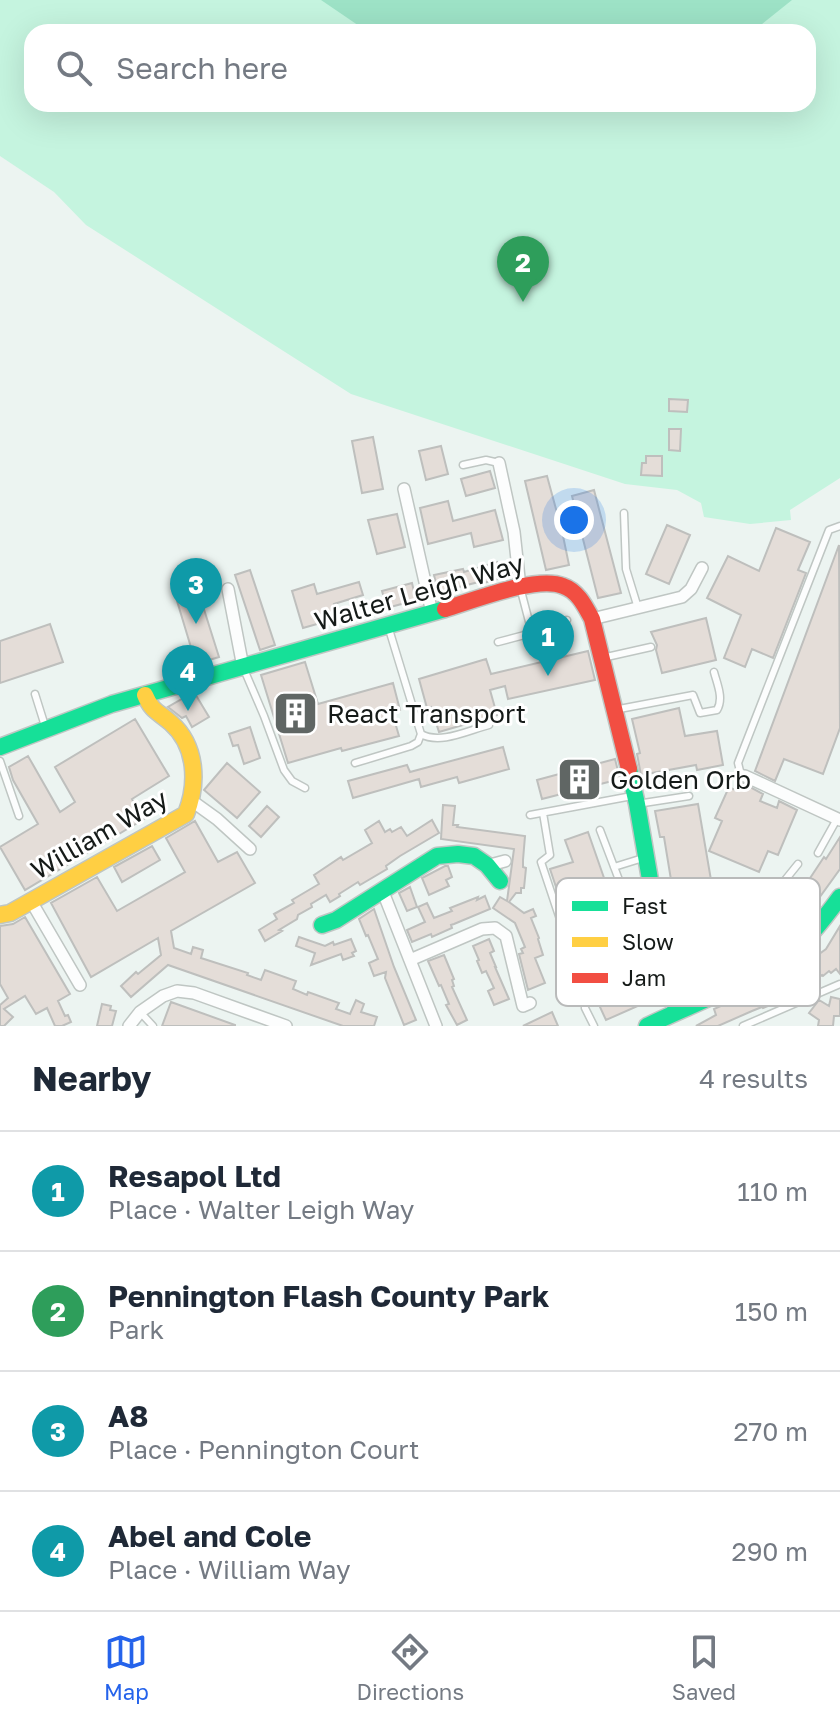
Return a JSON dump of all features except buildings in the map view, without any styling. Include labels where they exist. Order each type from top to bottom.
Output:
[{"type":"street","points":[[499,463],[514,532],[520,587]]},
{"type":"street","points":[[404,489],[432,613]]},
{"type":"street","points":[[592,619],[682,597],[691,589],[702,568]]},
{"type":"street","name":"Walter Leigh Way","points":[[0,747],[112,704],[520,587],[540,582],[555,583],[577,593],[592,619],[636,800],[650,878]]},
{"type":"street","points":[[228,589],[243,667]]},
{"type":"street","name":"William Way","points":[[0,915],[10,913],[186,814],[192,801],[195,771],[187,744],[171,723],[153,711],[145,695]]},
{"type":"street","points":[[745,776],[838,820]]},
{"type":"street","points":[[192,801],[250,849]]},
{"type":"street","points":[[322,925],[383,892],[437,856],[456,853],[498,863],[500,881]]},
{"type":"street","points":[[383,892],[436,1026]]},
{"type":"street","points":[[820,921],[840,897]]},
{"type":"street","points":[[31,901],[80,985]]},
{"type":"street","points":[[410,960],[482,929],[495,928],[506,936],[523,1006]]},
{"type":"street","points":[[129,1026],[140,1012],[163,996],[177,991],[194,993],[286,1026]]},
{"type":"street","name":"Walter Leigh Way","points":[[674,1006],[677,1011]]},
{"type":"street","points":[[647,1026],[688,1006]]},
{"type":"lane","points":[[463,465],[486,460],[499,463]]},
{"type":"lane","points":[[624,513],[626,569],[638,608]]},
{"type":"lane","points":[[745,776],[738,763],[829,530],[840,526]]},
{"type":"lane","points":[[520,587],[532,633]]},
{"type":"lane","points":[[498,642],[567,620]]},
{"type":"lane","points":[[355,763],[411,746],[418,742],[421,734],[388,626]]},
{"type":"lane","points":[[602,658],[651,647]]},
{"type":"lane","points":[[243,667],[284,770],[292,781],[305,788]]},
{"type":"lane","points":[[614,710],[693,695],[700,713],[717,710],[720,699],[714,672]]},
{"type":"lane","points":[[35,694],[46,730]]},
{"type":"lane","points":[[421,734],[438,739],[489,725]]},
{"type":"lane","points":[[0,761],[19,816]]},
{"type":"lane","points":[[530,815],[689,796]]},
{"type":"lane","points":[[543,813],[550,855],[541,862],[556,907]]},
{"type":"lane","points":[[818,853],[838,820]]},
{"type":"lane","points":[[600,830],[618,878]]},
{"type":"lane","points":[[614,867],[646,857]]},
{"type":"lane","points":[[787,878],[798,864]]},
{"type":"lane","points":[[820,993],[840,984]]},
{"type":"lane","points":[[743,1026],[790,1006]]},
{"type":"lane","points":[[585,1008],[594,1026]]},
{"type":"lane","points":[[140,1012],[153,1026]]},
{"type":"shaded area","points":[[0,0],[840,0],[840,478],[790,510],[791,520],[750,524],[704,517],[701,503],[677,490],[625,484],[351,394],[86,225],[54,192],[0,156]]},
{"type":"shaded area","points":[[321,0],[792,0],[762,24],[356,24]]},
{"type":"traffic: fast","points":[[0,747],[112,704],[445,609]]},
{"type":"traffic: fast","points":[[629,769],[650,878]]},
{"type":"traffic: fast","points":[[322,925],[336,920],[437,856],[474,856],[487,865],[500,881]]},
{"type":"traffic: fast","points":[[820,924],[840,897]]},
{"type":"traffic: fast","points":[[675,1006],[677,1011]]},
{"type":"traffic: fast","points":[[647,1026],[691,1006]]},
{"type":"traffic: slow","points":[[0,915],[10,913],[186,814],[193,778],[190,754],[180,732],[153,708],[145,695]]},
{"type":"traffic: jam","points":[[445,609],[521,586],[552,584],[573,591],[592,619],[629,769]]},
{"type":"place","name":"Pennington Flash County Park","points":[[523,302]]},
{"type":"place","name":"A8","points":[[196,624]]},
{"type":"place","name":"Resapol Ltd","points":[[548,676]]},
{"type":"place","name":"Abel and Cole","points":[[188,711]]},
{"type":"place","name":"React Transport","points":[[296,713]]},
{"type":"place","name":"Golden Orb","points":[[579,779]]}]
